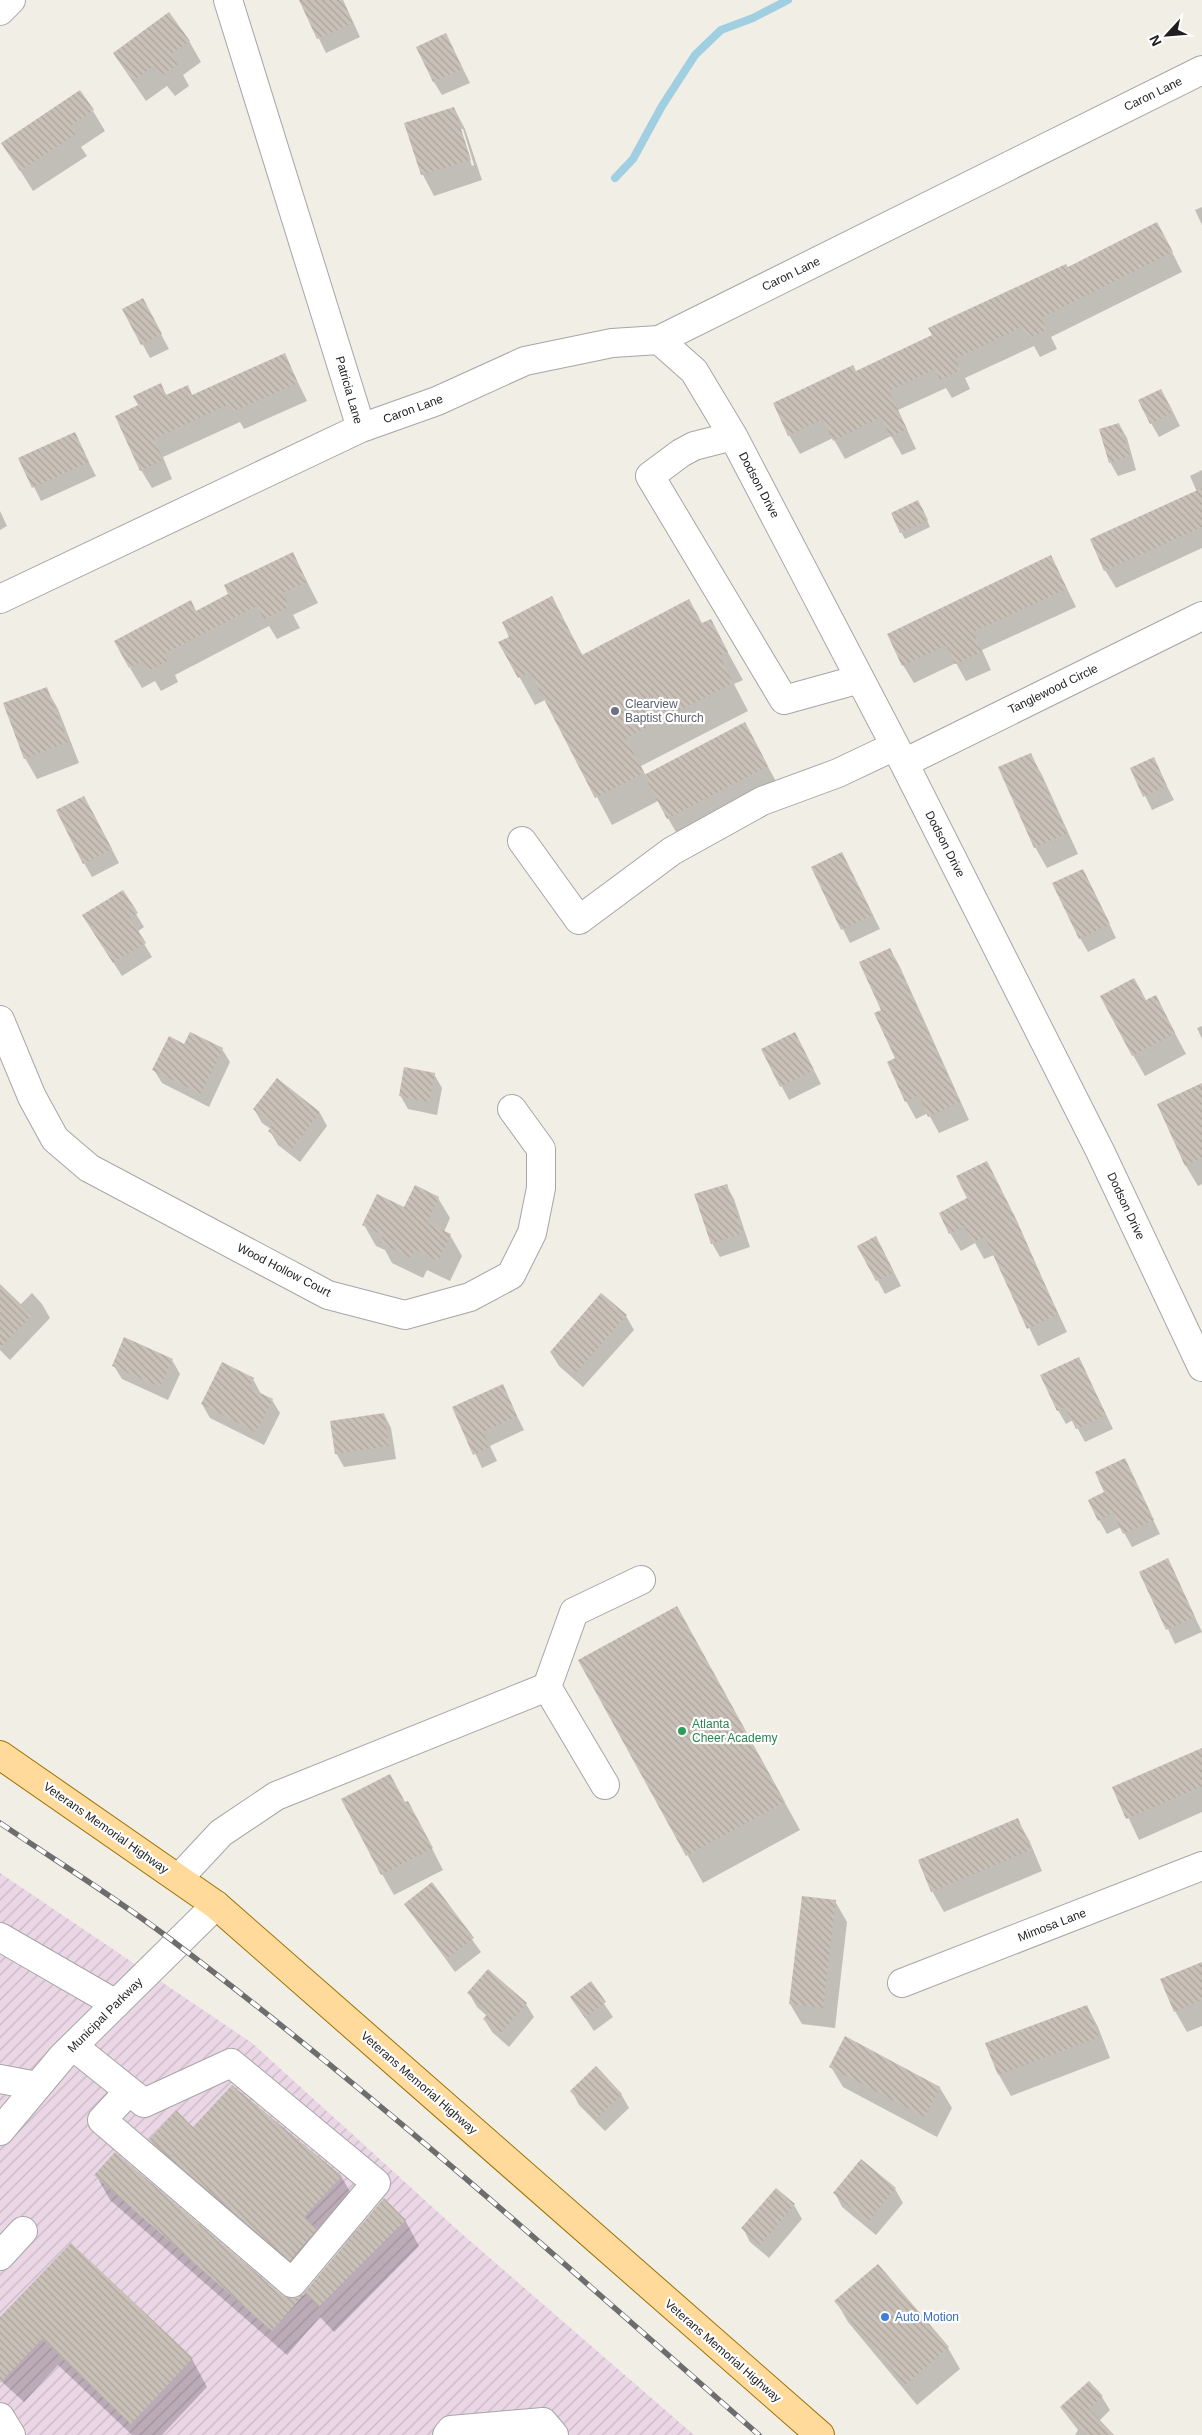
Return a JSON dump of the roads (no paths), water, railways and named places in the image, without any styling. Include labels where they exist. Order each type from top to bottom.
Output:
[{"type":"main road","name":"Veterans Memorial Highway","points":[[0,1755],[216,1905],[820,2435]]},
{"type":"street","points":[[0,11],[11,0]]},
{"type":"street","name":"Patricia Lane","points":[[0,599],[362,428],[228,0]]},
{"type":"street","name":"Caron Lane","points":[[362,428],[437,401],[525,361],[612,343],[659,340],[1202,70]]},
{"type":"street","name":"Dodson Drive","points":[[659,340],[694,371],[733,436],[900,754],[1096,1142],[1202,1367]]},
{"type":"street","points":[[733,436],[694,446],[681,453],[650,476],[784,700],[860,679]]},
{"type":"street","name":"Tanglewood Circle","points":[[522,841],[579,920],[672,851],[754,805],[838,773],[900,754],[1202,616]]},
{"type":"street","name":"Wood Hollow Court","points":[[0,1020],[32,1097],[55,1139],[89,1168],[328,1295],[405,1315],[470,1297],[511,1275],[532,1233],[541,1188],[541,1149],[512,1109]]},
{"type":"street","points":[[179,1878],[221,1833],[276,1796],[547,1687],[574,1612],[641,1580]]},
{"type":"street","points":[[547,1687],[605,1785]]},
{"type":"street","name":"Mimosa Lane","points":[[902,1984],[1202,1866]]},
{"type":"street","name":"Municipal Parkway","points":[[0,2131],[73,2046],[216,1905]]},
{"type":"street","points":[[0,1937],[116,2004]]},
{"type":"street","points":[[73,2046],[144,2103],[231,2063],[376,2183],[292,2283],[102,2120],[129,2091]]},
{"type":"street","points":[[0,2079],[37,2086]]},
{"type":"street","points":[[0,2256],[23,2231]]},
{"type":"street","points":[[0,2416],[12,2435]]},
{"type":"street","points":[[448,2435],[451,2430],[543,2422],[554,2435]]},
{"type":"waterway","points":[[615,178],[633,159],[662,106],[695,55],[721,30],[753,18],[788,0]]},
{"type":"railway","points":[[0,1823],[156,1929],[253,2003],[401,2123],[759,2435]]},
{"type":"place","name":"Clearview Baptist Church","points":[[615,711]]},
{"type":"place","name":"Atlanta Cheer Academy","points":[[682,1731]]},
{"type":"place","name":"Auto Motion","points":[[885,2317]]}]
